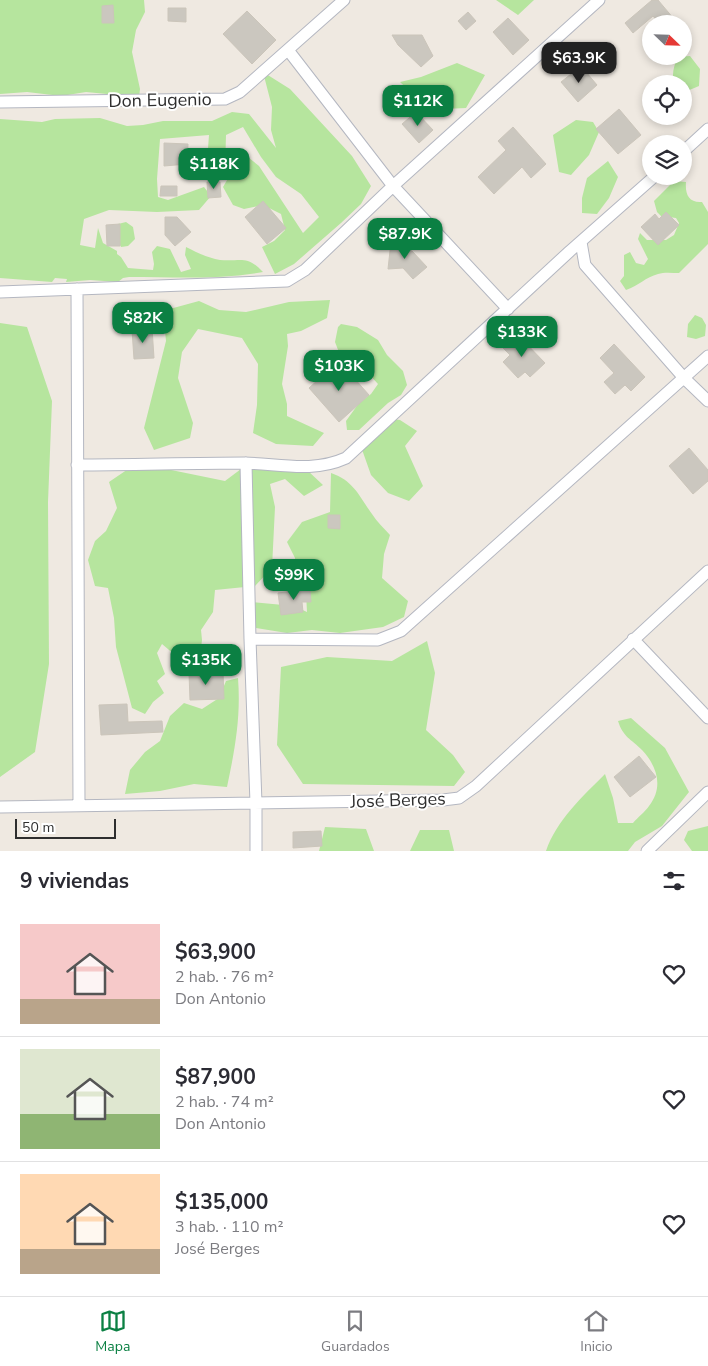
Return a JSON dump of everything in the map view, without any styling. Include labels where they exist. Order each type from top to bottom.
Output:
[{"type":"street","name":"Don Eugenio","points":[[0,102],[225,99],[240,92],[344,0]]},
{"type":"street","points":[[0,292],[288,281],[305,270],[393,186],[600,0]]},
{"type":"street","points":[[288,50],[393,186],[508,309]]},
{"type":"street","points":[[692,144],[708,129]]},
{"type":"street","points":[[77,465],[246,463],[298,467],[332,464],[346,458],[356,451],[562,259],[645,185]]},
{"type":"street","points":[[581,242],[585,265],[684,378],[708,402]]},
{"type":"street","points":[[562,259],[585,265]]},
{"type":"street","points":[[77,289],[79,805]]},
{"type":"street","points":[[250,639],[378,640],[401,631],[708,356]]},
{"type":"street","points":[[246,463],[256,851]]},
{"type":"street","name":"José Berges","points":[[0,807],[443,800],[459,798],[476,786],[708,571]]},
{"type":"street","points":[[633,640],[708,718]]},
{"type":"street","points":[[647,851],[708,792]]},
{"type":"green space","points":[[0,0],[144,0],[145,12],[136,30],[132,52],[140,89],[139,97],[127,101],[107,94],[86,92],[61,96],[27,92],[0,94]]},
{"type":"green space","points":[[496,0],[534,0],[518,15]]},
{"type":"green space","points":[[692,59],[700,69],[699,86],[692,89],[692,75],[673,75],[674,66],[692,65]]},
{"type":"green space","points":[[457,63],[485,75],[466,108],[444,109],[417,98],[400,82],[421,77]]},
{"type":"green space","points":[[263,72],[290,89],[352,156],[371,186],[361,204],[294,264],[275,274],[262,247],[274,241],[285,230],[281,214],[263,205],[244,209],[233,205],[223,187],[243,153],[259,166],[303,233],[319,217],[301,194],[276,177],[261,157],[243,127],[226,135],[225,171],[211,170],[207,162],[209,135],[160,139],[157,179],[158,197],[168,200],[204,187],[211,196],[199,210],[157,212],[109,210],[84,219],[80,245],[95,248],[98,228],[103,243],[117,251],[117,254],[128,268],[153,270],[152,252],[157,246],[170,249],[181,272],[191,269],[185,255],[186,247],[202,255],[220,260],[247,261],[257,266],[263,272],[213,277],[129,277],[123,278],[118,282],[90,280],[66,282],[67,279],[55,278],[52,282],[0,278],[0,119],[42,122],[55,119],[100,118],[127,126],[163,121],[212,121],[232,112],[249,114],[276,148],[271,130],[272,107]]},
{"type":"green space","points":[[576,120],[593,122],[599,132],[589,155],[571,175],[559,172],[553,135]]},
{"type":"green space","points":[[608,161],[618,177],[609,198],[597,214],[582,213],[582,198],[587,178]]},
{"type":"green space","points":[[670,185],[686,185],[687,194],[691,200],[702,202],[708,212],[708,244],[679,273],[654,275],[626,290],[620,281],[624,276],[624,255],[630,252],[636,263],[644,265],[648,259],[638,239],[640,233],[647,240],[666,240],[674,235],[679,223],[676,218],[661,216],[657,212],[654,201]]},
{"type":"green space","points":[[126,222],[133,227],[135,239],[128,246],[121,247],[118,241],[118,224]]},
{"type":"green space","points":[[330,300],[327,318],[301,331],[287,334],[288,346],[282,384],[287,404],[287,416],[324,433],[313,446],[276,444],[253,433],[257,405],[258,364],[242,338],[198,329],[182,352],[178,378],[193,423],[190,438],[154,450],[144,428],[166,341],[164,321],[166,310],[199,301],[219,310],[246,312],[289,302]]},
{"type":"green space","points":[[695,315],[702,318],[706,325],[705,336],[696,339],[687,337],[688,324]]},
{"type":"green space","points":[[0,323],[27,327],[52,401],[48,502],[49,664],[35,752],[0,777]]},
{"type":"green space","points":[[341,324],[357,327],[378,340],[387,355],[403,371],[407,385],[401,395],[388,403],[359,430],[347,430],[346,421],[359,403],[371,394],[378,384],[366,371],[352,366],[340,355],[335,342],[338,327]]},
{"type":"green space","points":[[385,418],[400,420],[417,431],[405,446],[423,486],[409,501],[388,493],[371,475],[359,441]]},
{"type":"green space","points":[[137,463],[225,481],[245,466],[307,470],[323,485],[304,496],[285,479],[270,484],[275,507],[272,568],[255,586],[215,590],[213,612],[201,630],[202,640],[199,664],[188,666],[162,644],[157,653],[165,674],[157,681],[164,693],[153,702],[145,714],[132,708],[116,647],[114,618],[108,588],[95,586],[88,560],[95,541],[106,531],[117,508],[109,482]]},
{"type":"green space","points":[[331,473],[339,476],[351,485],[376,520],[390,535],[384,554],[382,578],[408,601],[404,617],[383,627],[340,633],[312,630],[287,633],[256,628],[251,602],[294,606],[307,612],[306,593],[294,585],[295,558],[287,542],[302,522],[330,512]]},
{"type":"green space","points":[[427,641],[435,673],[426,730],[453,755],[465,772],[454,786],[303,784],[277,745],[281,667],[327,657],[392,661]]},
{"type":"green space","points":[[238,678],[239,706],[237,733],[227,787],[194,784],[160,791],[125,794],[130,770],[145,752],[160,741],[170,716],[184,703],[202,709],[219,698],[226,681]]},
{"type":"green space","points":[[631,718],[665,748],[689,792],[662,826],[635,842],[628,851],[546,851],[563,819],[605,774],[613,798],[618,823],[633,823],[654,799],[657,777],[652,763],[642,750],[625,734],[618,721]]},
{"type":"green space","points":[[708,826],[708,851],[692,851],[684,840],[688,831]]},
{"type":"green space","points":[[325,827],[366,829],[374,851],[319,851]]},
{"type":"green space","points":[[420,830],[449,830],[454,851],[410,851]]},
{"type":"building","points":[[652,0],[658,0],[671,15],[642,15],[642,25],[633,33],[625,23]]},
{"type":"building","points":[[113,5],[114,23],[102,23],[102,6]]},
{"type":"building","points":[[168,8],[186,8],[186,22],[168,21]]},
{"type":"building","points":[[247,11],[276,40],[252,64],[223,34]]},
{"type":"building","points":[[468,12],[476,21],[466,30],[458,21]]},
{"type":"building","points":[[508,18],[529,40],[513,55],[493,32]]},
{"type":"building","points":[[392,35],[422,35],[433,56],[421,67],[398,45]]},
{"type":"building","points":[[581,66],[597,85],[578,102],[561,82]]},
{"type":"building","points":[[619,109],[641,135],[618,154],[596,129]]},
{"type":"building","points":[[416,112],[433,130],[419,143],[402,124]]},
{"type":"building","points":[[513,127],[546,164],[531,178],[522,167],[494,194],[478,177],[506,150],[498,141]]},
{"type":"building","points":[[164,143],[188,144],[187,164],[164,166]]},
{"type":"building","points":[[207,182],[220,182],[221,197],[208,198]]},
{"type":"building","points":[[161,186],[177,186],[177,196],[160,196]]},
{"type":"building","points":[[263,201],[286,228],[267,244],[245,217]]},
{"type":"building","points":[[666,212],[679,225],[658,245],[641,227],[655,214],[659,219]]},
{"type":"building","points":[[165,217],[177,217],[191,232],[175,246],[165,235]]},
{"type":"building","points":[[120,224],[120,246],[107,246],[106,225]]},
{"type":"building","points":[[391,242],[404,244],[404,249],[412,251],[427,267],[413,279],[403,268],[388,269]]},
{"type":"building","points":[[152,328],[154,358],[134,359],[132,330]]},
{"type":"building","points":[[517,334],[545,363],[530,377],[525,372],[518,378],[503,362],[510,355],[503,348]]},
{"type":"building","points":[[614,344],[645,377],[631,391],[625,385],[615,394],[604,382],[614,373],[600,358]]},
{"type":"building","points":[[339,361],[369,395],[339,422],[309,388]]},
{"type":"building","points":[[689,448],[708,470],[708,481],[693,494],[669,466]]},
{"type":"building","points":[[328,515],[340,515],[340,529],[328,528]]},
{"type":"building","points":[[310,589],[311,602],[302,602],[303,612],[281,615],[278,593]]},
{"type":"building","points":[[223,672],[224,699],[190,700],[189,673]]},
{"type":"building","points":[[127,704],[128,722],[162,721],[163,732],[101,735],[99,705]]},
{"type":"building","points":[[639,756],[656,777],[630,797],[614,777]]},
{"type":"building","points":[[321,831],[322,846],[293,848],[293,832]]}]
